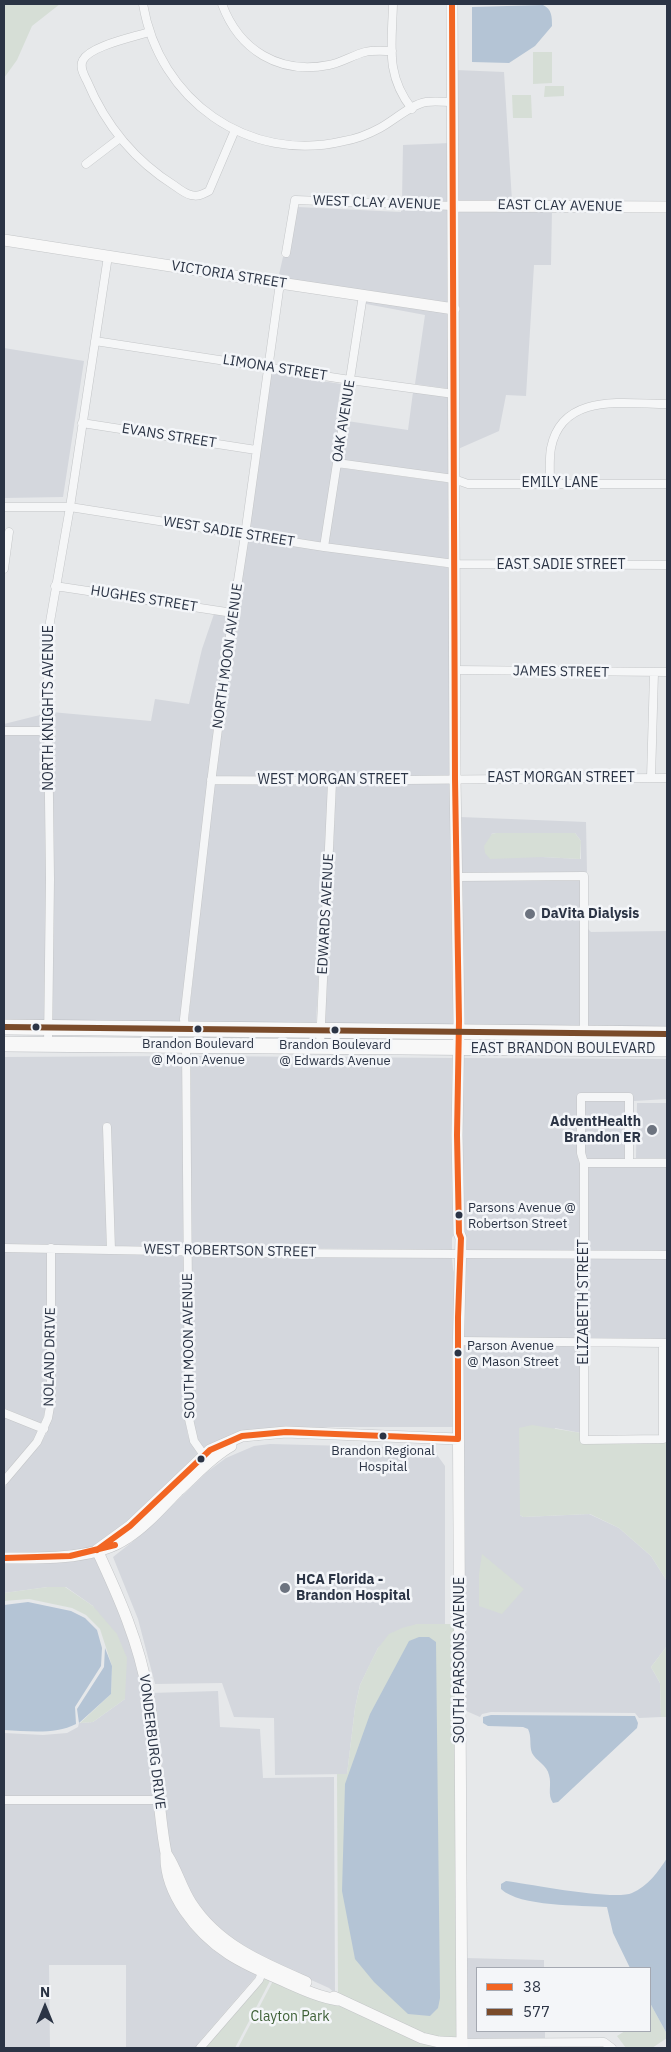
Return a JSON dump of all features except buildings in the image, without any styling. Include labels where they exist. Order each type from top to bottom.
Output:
[{"type":"highway","points":[[4,1027],[186,1037],[320,1038]]},
{"type":"highway","points":[[4,1044],[133,1044],[186,1037],[188,1040],[193,1036],[225,1036],[230,1035],[231,1030],[320,1038]]},
{"type":"highway","name":"EAST BRANDON BOULEVARD","points":[[320,1038],[459,1032],[667,1034]]},
{"type":"highway","name":"EAST BRANDON BOULEVARD","points":[[320,1038],[458,1048],[667,1049]]},
{"type":"street","points":[[143,4],[149,32],[162,62],[181,90],[206,113],[235,130],[256,138],[279,144],[326,145],[374,131],[426,102],[453,102]]},
{"type":"street","points":[[222,4],[236,33],[258,54],[282,65],[308,68],[331,65],[366,51],[392,51]]},
{"type":"street","points":[[393,4],[392,68],[402,96],[412,109]]},
{"type":"street","name":"SOUTH PARSONS AVENUE","points":[[452,4],[455,564],[454,779],[459,1032],[459,1233],[461,1238],[458,1254],[461,1268],[459,1272],[458,1435],[462,2046]]},
{"type":"street","points":[[149,32],[100,48],[87,54],[82,62],[82,68],[94,98],[120,138],[141,160],[164,179],[190,195],[201,196],[209,191],[235,130]]},
{"type":"street","points":[[86,164],[120,138]]},
{"type":"street","name":"WEST CLAY AVENUE","points":[[286,253],[295,200],[454,206]]},
{"type":"street","name":"EAST CLAY AVENUE","points":[[454,206],[667,208]]},
{"type":"street","name":"VICTORIA STREET","points":[[4,240],[280,284],[454,308]]},
{"type":"street","name":"NORTH KNIGHTS AVENUE","points":[[48,1045],[50,879],[47,639],[70,507],[108,256]]},
{"type":"street","name":"NORTH MOON AVENUE","points":[[186,1037],[184,1019],[211,780],[232,613],[246,535],[256,450],[280,284]]},
{"type":"street","name":"OAK AVENUE","points":[[324,547],[363,295]]},
{"type":"street","name":"LIMONA STREET","points":[[95,341],[454,394]]},
{"type":"street","points":[[550,483],[551,450],[555,435],[566,418],[583,407],[602,404],[667,404]]},
{"type":"street","name":"EVANS STREET","points":[[82,423],[256,450]]},
{"type":"street","points":[[337,463],[454,480]]},
{"type":"street","name":"EMILY LANE","points":[[454,480],[468,484],[667,484]]},
{"type":"street","name":"WEST SADIE STREET","points":[[4,507],[70,507],[324,547],[455,564]]},
{"type":"street","points":[[4,569],[9,532]]},
{"type":"street","name":"EAST SADIE STREET","points":[[455,564],[667,565]]},
{"type":"street","name":"HUGHES STREET","points":[[55,586],[232,613]]},
{"type":"street","name":"JAMES STREET","points":[[455,670],[667,672]]},
{"type":"street","points":[[651,778],[654,673]]},
{"type":"street","points":[[4,731],[48,731]]},
{"type":"street","name":"EAST MORGAN STREET","points":[[454,779],[667,778]]},
{"type":"street","name":"WEST MORGAN STREET","points":[[211,780],[332,782],[454,779]]},
{"type":"street","name":"EDWARDS AVENUE","points":[[320,1038],[332,782]]},
{"type":"street","points":[[457,876],[584,876],[584,1033]]},
{"type":"street","name":"SOUTH MOON AVENUE","points":[[186,1037],[189,1419],[194,1441],[206,1459]]},
{"type":"street","name":"ELIZABETH STREET","points":[[629,1163],[629,1097],[581,1097],[581,1153],[584,1164],[584,1440],[663,1439],[665,1343]]},
{"type":"street","points":[[107,1127],[111,1250]]},
{"type":"street","points":[[584,1164],[667,1162]]},
{"type":"street","name":"WEST ROBERTSON STREET","points":[[4,1248],[458,1254],[667,1254]]},
{"type":"street","name":"NOLAND DRIVE","points":[[4,1481],[28,1454],[44,1429],[50,1401],[50,1248]]},
{"type":"street","points":[[458,1341],[665,1343]]},
{"type":"street","points":[[4,1413],[44,1429]]},
{"type":"street","points":[[4,1558],[58,1558],[112,1547],[130,1537],[166,1497],[206,1459],[250,1436],[269,1433],[316,1433],[328,1430],[458,1435]]},
{"type":"street","name":"VONDERBURG DRIVE","points":[[97,1550],[123,1606],[141,1660],[150,1705],[166,1865],[170,1882],[180,1902],[195,1924],[229,1954],[327,1992],[338,2000],[428,2040],[462,2046]]},
{"type":"street","points":[[4,1800],[160,1800]]},
{"type":"street","points":[[200,2048],[259,1980],[264,1968]]},
{"type":"street","points":[[462,2046],[604,2042],[612,2048]]},
{"type":"shaded area","points":[[456,70],[504,72],[512,201],[457,202]]},
{"type":"shaded area","points":[[450,143],[450,202],[402,200],[403,145]]},
{"type":"shaded area","points":[[297,207],[401,212],[401,208],[450,210],[450,304],[278,279],[283,257],[289,257]]},
{"type":"shaded area","points":[[457,210],[552,210],[551,265],[534,265],[526,396],[506,395],[499,431],[458,449]]},
{"type":"shaded area","points":[[366,300],[451,312],[451,389],[415,384],[425,315],[366,304]]},
{"type":"shaded area","points":[[4,348],[84,361],[63,497],[4,498]]},
{"type":"shaded area","points":[[271,373],[341,384],[336,418],[340,420],[321,543],[249,532]]},
{"type":"shaded area","points":[[413,392],[451,397],[451,475],[341,460],[347,421],[408,430]]},
{"type":"shaded area","points":[[340,468],[451,483],[451,560],[328,544]]},
{"type":"shaded area","points":[[248,539],[451,568],[451,775],[332,778],[215,776],[236,613]]},
{"type":"shaded area","points":[[214,614],[229,616],[208,776],[180,1024],[52,1021],[54,879],[51,712],[151,721],[155,699],[189,704],[202,649]]},
{"type":"shaded area","points":[[44,714],[47,879],[45,1021],[4,1020],[4,724]]},
{"type":"shaded area","points":[[451,783],[456,1026],[323,1026],[326,999],[336,785]]},
{"type":"shaded area","points":[[214,784],[329,785],[316,1023],[188,1024]]},
{"type":"shaded area","points":[[460,817],[586,822],[587,872],[461,873]],"holes":[[[575,833],[581,841],[581,859],[543,857],[491,834]]]},
{"type":"shaded area","points":[[581,879],[580,1025],[463,1025],[461,881]]},
{"type":"shaded area","points":[[588,920],[588,929],[591,932],[667,931],[667,1027],[587,1025]]},
{"type":"shaded area","points":[[184,1056],[184,1247],[114,1246],[110,1123],[103,1124],[107,1246],[4,1244],[4,1057]]},
{"type":"shaded area","points":[[191,1056],[455,1058],[455,1232],[452,1238],[452,1250],[191,1247]]},
{"type":"shaded area","points":[[462,1058],[667,1059],[667,1099],[634,1101],[633,1159],[632,1097],[629,1093],[581,1093],[578,1097],[581,1164],[580,1250],[464,1250]]},
{"type":"shaded area","points":[[585,1101],[625,1101],[626,1159],[587,1160],[585,1152]]},
{"type":"shaded area","name":"AdventHealth Brandon ER","points":[[637,1103],[667,1103],[667,1158],[636,1158]]},
{"type":"shaded area","points":[[667,1166],[667,1251],[587,1250],[588,1167]]},
{"type":"shaded area","points":[[4,1252],[47,1252],[47,1401],[42,1424],[4,1408]]},
{"type":"shaded area","points":[[54,1252],[184,1254],[185,1419],[188,1436],[198,1455],[128,1523],[96,1546],[69,1552],[4,1554],[4,1489],[40,1445],[51,1419]]},
{"type":"shaded area","points":[[191,1255],[452,1258],[455,1275],[455,1427],[284,1428],[204,1450],[197,1439],[192,1419]]},
{"type":"shaded area","points":[[464,1258],[580,1258],[580,1338],[461,1338]]},
{"type":"shaded area","points":[[587,1258],[667,1258],[667,1339],[587,1338]]},
{"type":"shaded area","points":[[461,1346],[580,1346],[581,1433],[555,1428],[520,1515],[523,1517],[589,1514],[619,1528],[651,1556],[667,1581],[667,1646],[651,1667],[660,1683],[661,1717],[639,1718],[635,1713],[491,1712],[482,1714],[480,1717],[464,1710]]},
{"type":"shaded area","points":[[4,1417],[39,1431],[26,1451],[4,1474]]},
{"type":"shaded area","name":"HCA Florida - Brandon Hospital","points":[[270,1444],[425,1448],[435,1452],[445,1466],[445,1624],[417,1624],[378,1648],[360,1685],[355,1708],[347,1774],[275,1775],[274,1718],[234,1717],[222,1683],[155,1684],[138,1619],[113,1557],[141,1535],[207,1472],[226,1458],[254,1446]]},
{"type":"shaded area","points":[[95,1554],[112,1591],[142,1680],[156,1796],[4,1796],[4,1733],[43,1735],[67,1733],[78,1727],[79,1723],[93,1722],[125,1699],[93,1606],[66,1587],[48,1587],[4,1593],[4,1562]]},
{"type":"shaded area","points":[[218,1691],[220,1727],[260,1729],[263,1778],[334,1777],[335,1993],[329,1988],[267,1960],[231,1941],[198,1907],[170,1852],[151,1693]]},
{"type":"shaded area","points":[[4,1804],[157,1804],[162,1865],[257,1975],[196,2048],[126,2048],[126,1965],[49,1965],[50,2048],[4,2048]]},
{"type":"shaded area","points":[[465,1958],[544,1960],[544,1967],[476,1967],[476,2032],[545,2032],[545,2038],[465,2039]]},
{"type":"green space","points":[[4,4],[60,4],[32,26],[17,60],[4,78]]},
{"type":"green space","points":[[533,52],[552,52],[552,83],[533,84]]},
{"type":"green space","points":[[545,86],[564,86],[564,96],[544,97]]},
{"type":"green space","points":[[512,95],[531,95],[532,118],[513,118]]},
{"type":"green space","points":[[575,833],[581,841],[580,859],[543,857],[490,859],[485,853],[484,846],[492,834]]},
{"type":"green space","points":[[532,1425],[581,1433],[581,1444],[666,1443],[667,1435],[667,1581],[651,1556],[619,1528],[590,1514],[523,1517],[520,1515],[519,1428]]},
{"type":"green space","points":[[482,1554],[524,1589],[502,1614],[479,1606],[479,1574]]},
{"type":"green space","points":[[48,1587],[65,1587],[93,1606],[117,1634],[127,1658],[125,1699],[93,1722],[80,1723],[111,1694],[112,1666],[100,1629],[86,1615],[72,1608],[29,1599],[4,1601],[4,1593]]},
{"type":"green space","name":"Clayton Park","points":[[417,1624],[460,1624],[462,2048],[238,2048],[275,1977],[338,2000],[337,1774],[347,1774],[355,1708],[360,1685],[378,1648],[389,1634]]},
{"type":"green space","points":[[667,1646],[667,1717],[661,1717],[660,1683],[651,1667]]},
{"type":"green space","points":[[264,1977],[271,1979],[235,2048],[204,2048],[245,2002]]},
{"type":"green space","points":[[651,2005],[667,2034],[667,2038],[652,2048],[626,2048],[617,2036],[623,2032],[651,2032]]},
{"type":"water","points":[[543,5],[550,11],[552,26],[535,46],[509,63],[472,62],[472,7]]},
{"type":"water","points":[[28,1602],[71,1611],[85,1618],[97,1630],[102,1648],[101,1666],[75,1707],[76,1724],[59,1730],[4,1730],[4,1605]]},
{"type":"water","points":[[419,1637],[429,1637],[436,1642],[440,1998],[438,2008],[430,2016],[408,2014],[374,1982],[355,1959],[342,1891],[345,1784],[370,1714],[409,1641]]},
{"type":"water","points":[[105,1648],[112,1666],[111,1694],[79,1723],[77,1709],[104,1667]]},
{"type":"water","points":[[491,1715],[635,1716],[638,1723],[637,1728],[558,1802],[553,1803],[550,1797],[550,1778],[548,1772],[532,1753],[528,1729],[523,1727],[488,1726],[483,1723],[483,1717]]},
{"type":"water","points":[[667,1858],[667,2034],[651,2005],[651,1967],[630,1967],[613,1933],[607,1907],[536,1902],[510,1895],[501,1889],[501,1884],[506,1881],[591,1894],[623,1895],[643,1887]]},
{"type":"transit line","name":"38","points":[[97,1550],[130,1526],[210,1450],[242,1436],[286,1432],[458,1439],[458,1317],[461,1238],[459,1233],[457,1135],[459,1021],[455,779],[452,4]]},
{"type":"transit line","name":"577","points":[[4,1027],[667,1034]]},
{"type":"transit line","name":"38","points":[[4,1558],[70,1556],[115,1545]]},
{"type":"place","name":"DaVita Dialysis","points":[[530,914]]},
{"type":"place","name":"Brandon Boulevard @ Moon Avenue","points":[[198,1029]]},
{"type":"place","name":"Brandon Boulevard @ Edwards Avenue","points":[[335,1030]]},
{"type":"place","name":"AdventHealth Brandon ER","points":[[652,1130]]},
{"type":"place","name":"Parsons Avenue @ Robertson Street","points":[[459,1215]]},
{"type":"place","name":"Parson Avenue @ Mason Street","points":[[458,1353]]},
{"type":"place","name":"Brandon Regional Hospital","points":[[383,1436]]},
{"type":"place","name":"HCA Florida - Brandon Hospital","points":[[285,1588]]}]
